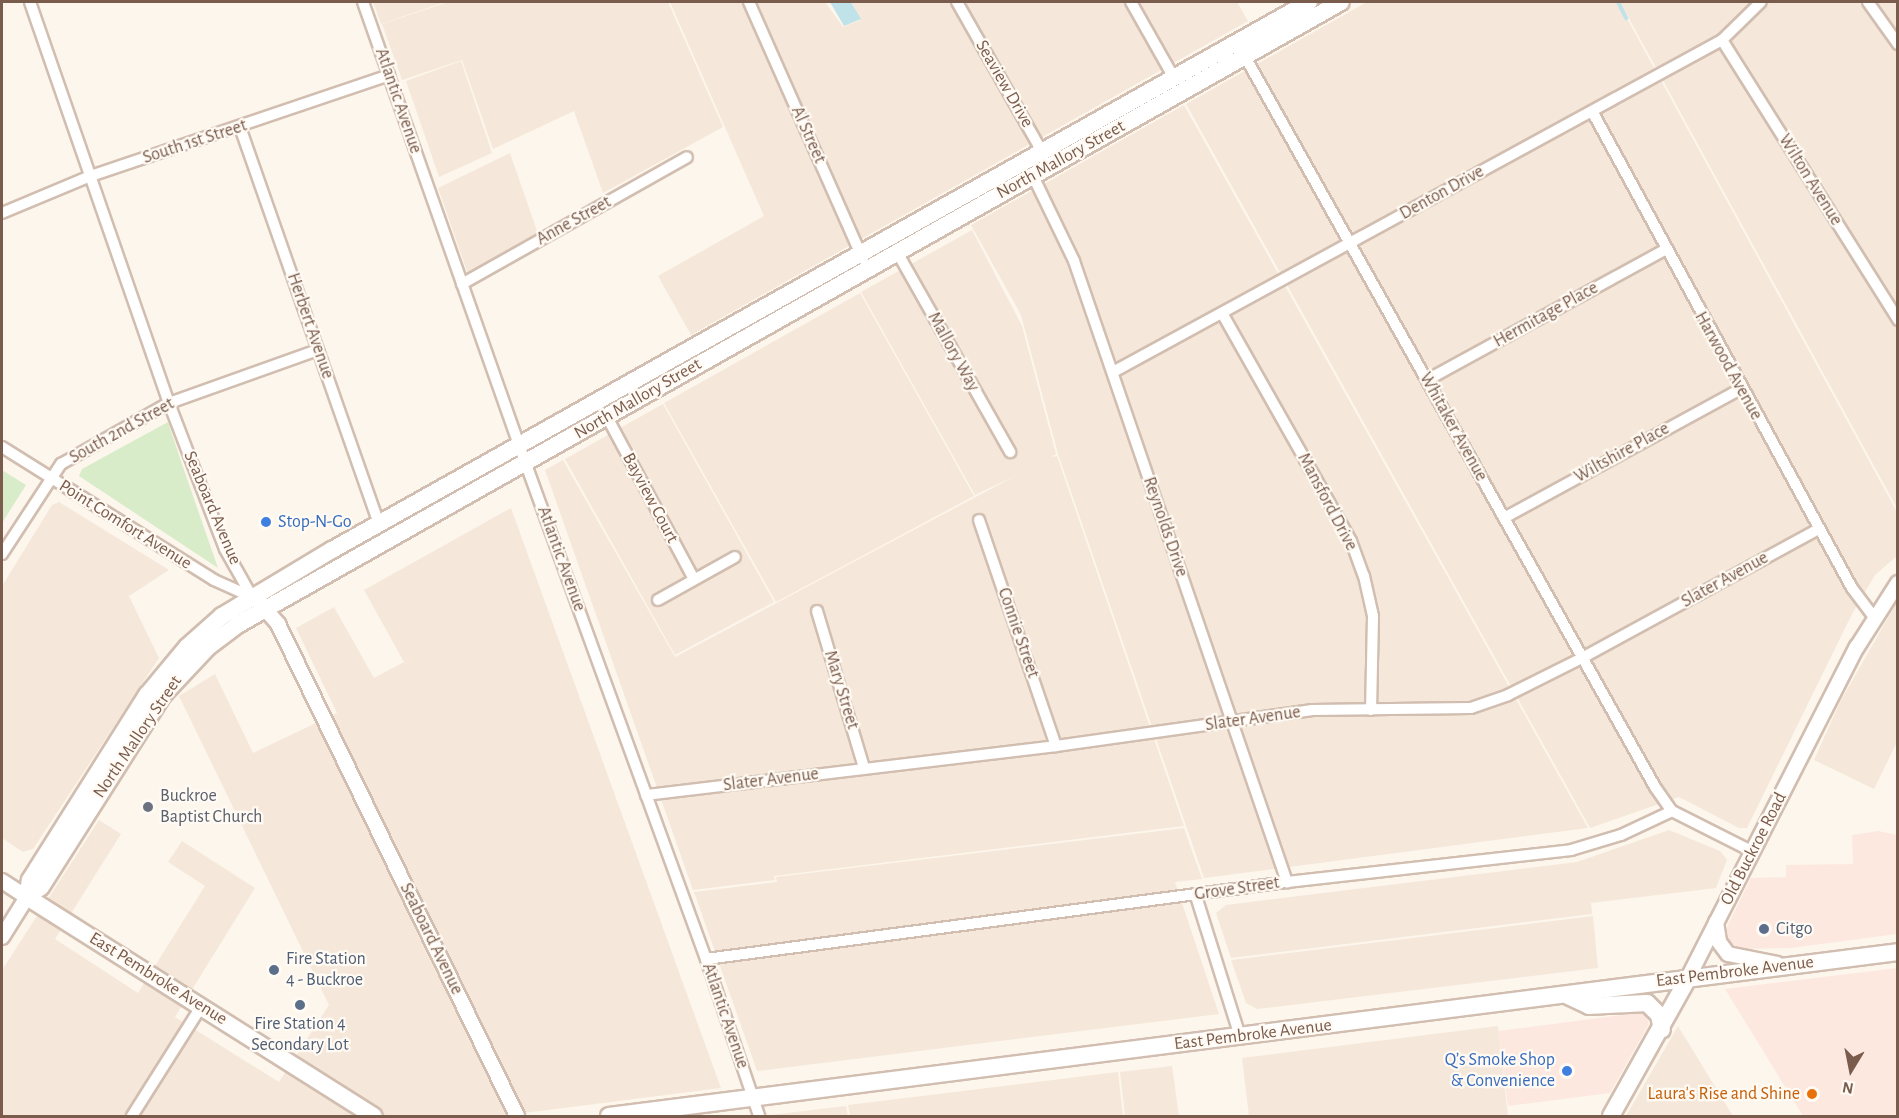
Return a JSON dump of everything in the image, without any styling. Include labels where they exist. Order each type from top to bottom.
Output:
[{"type":"main road","name":"North Mallory Street","points":[[27,897],[34,872],[160,677],[204,631],[252,597],[860,253],[1046,159],[1241,49],[1309,2]]},
{"type":"main road","name":"North Mallory Street","points":[[27,897],[41,886],[162,696],[208,647],[266,608],[1033,176],[1046,159],[1174,78],[1341,2]]},
{"type":"main road","name":"East Pembroke Avenue","points":[[27,897],[374,1116]]},
{"type":"main road","name":"East Pembroke Avenue","points":[[609,1116],[1568,996],[1689,978],[1898,952]]},
{"type":"main road","name":"Old Buckroe Road","points":[[1611,1116],[1662,1030],[1689,978]]},
{"type":"main road","points":[[1568,996],[1589,1006],[1647,1003],[1659,1015],[1662,1030]]},
{"type":"street","name":"Seaboard Avenue","points":[[30,2],[88,177],[169,403],[225,549],[252,597],[266,608],[284,635],[517,1116]]},
{"type":"street","name":"Atlantic Avenue","points":[[363,2],[519,445],[706,958],[759,1116]]},
{"type":"street","name":"Al Street","points":[[749,2],[867,269]]},
{"type":"street","name":"Seaview Drive","points":[[957,2],[1046,159]]},
{"type":"street","points":[[1131,2],[1174,78]]},
{"type":"street","name":"Denton Drive","points":[[1113,372],[1722,40],[1761,2]]},
{"type":"street","points":[[1869,2],[1898,44]]},
{"type":"street","name":"Wilton Avenue","points":[[1722,40],[1898,320]]},
{"type":"street","name":"Whitaker Avenue","points":[[1241,49],[1582,658],[1655,787],[1672,811]]},
{"type":"street","name":"South 1st Street","points":[[2,213],[88,177],[389,75]]},
{"type":"street","name":"Harwood Avenue","points":[[1592,111],[1664,250],[1856,596],[1874,616]]},
{"type":"street","name":"Herbert Avenue","points":[[240,127],[379,524]]},
{"type":"street","name":"Anne Street","points":[[462,284],[687,158]]},
{"type":"street","name":"Reynolds Drive","points":[[1033,176],[1074,261],[1287,882]]},
{"type":"street","name":"Hermitage Place","points":[[1427,380],[1664,250]]},
{"type":"street","name":"Mallory Way","points":[[897,252],[1010,452]]},
{"type":"street","name":"Mansford Drive","points":[[1222,313],[1351,541],[1364,576],[1373,616],[1371,710]]},
{"type":"street","name":"South 2nd Street","points":[[2,554],[61,464],[169,403],[318,350]]},
{"type":"street","name":"Wiltshire Place","points":[[1504,518],[1741,389]]},
{"type":"street","name":"Bayview Court","points":[[607,417],[694,579]]},
{"type":"street","name":"Point Comfort Avenue","points":[[2,447],[214,580],[252,597]]},
{"type":"street","name":"Connie Street","points":[[979,520],[1056,746]]},
{"type":"street","name":"Slater Avenue","points":[[646,795],[1056,746],[1312,710],[1471,708],[1508,695],[1582,658],[1819,529]]},
{"type":"street","points":[[658,600],[735,557]]},
{"type":"street","name":"Old Buckroe Road","points":[[1689,978],[1874,616],[1898,583]]},
{"type":"street","name":"Mary Street","points":[[817,611],[864,768]]},
{"type":"street","points":[[1672,811],[1753,852]]},
{"type":"street","name":"Grove Street","points":[[706,958],[1196,896],[1287,882],[1571,850],[1622,835],[1672,811]]},
{"type":"street","name":"East Pembroke Avenue","points":[[2,881],[27,897]]},
{"type":"street","points":[[1196,896],[1240,1036]]},
{"type":"street","name":"North Mallory Street","points":[[2,937],[27,897]]},
{"type":"street","points":[[1716,922],[1719,942],[1728,954],[1786,966]]},
{"type":"street","points":[[132,1116],[201,1007]]},
{"type":"shaded area","points":[[373,2],[445,2],[381,24]]},
{"type":"shaded area","points":[[448,2],[668,2],[723,127],[603,193],[574,111],[493,149],[462,60],[402,80],[382,24]]},
{"type":"shaded area","points":[[670,2],[825,2],[843,27],[860,20],[852,2],[1237,2],[1248,21],[691,335],[658,276],[764,216]]},
{"type":"shaded area","points":[[1367,2],[1618,2],[1897,512],[1897,556],[1875,575],[1852,614],[1747,828],[1739,828],[1679,797],[1590,828],[1186,104]]},
{"type":"shaded area","points":[[1620,2],[1897,2],[1897,508]]},
{"type":"shaded area","points":[[461,61],[492,153],[439,177],[406,81]]},
{"type":"shaded area","points":[[1184,105],[1588,828],[1204,878],[1058,454],[1021,315],[971,225]]},
{"type":"shaded area","points":[[510,153],[538,234],[468,274],[438,188]]},
{"type":"shaded area","points":[[972,230],[1022,326],[1056,454],[1051,457],[1057,456],[1184,826],[774,876],[775,880],[693,890],[545,470],[563,460],[675,657],[1017,475],[975,495],[861,292]]},
{"type":"shaded area","points":[[860,293],[974,496],[776,602],[664,403]]},
{"type":"shaded area","points":[[663,404],[774,602],[675,655],[565,459]]},
{"type":"shaded area","points":[[59,502],[169,570],[129,596],[159,658],[33,849],[23,852],[2,838],[2,586],[52,505]]},
{"type":"shaded area","points":[[511,508],[721,1088],[500,1116],[2,1116],[2,970],[99,820],[121,834],[55,939],[138,993],[205,886],[168,862],[182,841],[255,888],[175,1017],[279,1082],[329,1005],[179,696],[215,674],[253,753],[337,713],[296,628],[334,607],[374,678],[404,662],[364,590]]},
{"type":"shaded area","points":[[1897,602],[1897,742],[1874,789],[1814,760],[1840,702]]},
{"type":"shaded area","points":[[1184,828],[1202,879],[1175,882],[1219,1014],[757,1071],[694,892],[777,882],[776,877]]},
{"type":"shaded area","points":[[1669,830],[1720,851],[1727,860],[1716,888],[1591,903],[1592,914],[1231,958],[1216,913],[1226,905],[1577,862]]},
{"type":"shaded area","points":[[1878,831],[1897,835],[1897,934],[1791,948],[1741,949],[1727,940],[1727,927],[1751,878],[1786,877],[1786,865],[1853,864],[1852,835]]},
{"type":"shaded area","points":[[1593,916],[1598,968],[1257,1009],[1246,1003],[1231,960]]},
{"type":"shaded area","points":[[1897,968],[1897,1116],[1803,1116],[1725,989]]},
{"type":"shaded area","points":[[1645,1012],[1649,1024],[1610,1093],[1508,1106],[1498,1031]]},
{"type":"shaded area","points":[[1498,1026],[1508,1116],[1249,1116],[1242,1058]]},
{"type":"shaded area","points":[[1678,1026],[1733,1116],[1626,1116]]},
{"type":"shaded area","points":[[1172,1066],[1179,1116],[1125,1116],[1120,1072]]},
{"type":"shaded area","points":[[1118,1072],[1123,1116],[850,1116],[848,1105]]},
{"type":"shaded area","points":[[846,1106],[848,1116],[770,1115]]},
{"type":"green space","points":[[168,422],[218,568],[79,476],[82,469]]},
{"type":"green space","points":[[2,470],[26,485],[2,523]]},
{"type":"water","points":[[830,2],[851,2],[861,19],[844,26]]},
{"type":"waterway","points":[[1618,2],[1626,18]]},
{"type":"place","name":"Stop-N-Go","points":[[266,522]]},
{"type":"place","name":"Buckroe Baptist Church","points":[[148,807]]},
{"type":"place","name":"Citgo","points":[[1764,929]]},
{"type":"place","name":"Fire Station 4 - Buckroe","points":[[274,970]]},
{"type":"place","name":"Fire Station 4 Secondary Lot","points":[[300,1005]]},
{"type":"place","name":"Q’s Smoke Shop & Convenience","points":[[1567,1071]]},
{"type":"place","name":"Laura's Rise and Shine","points":[[1812,1094]]}]
